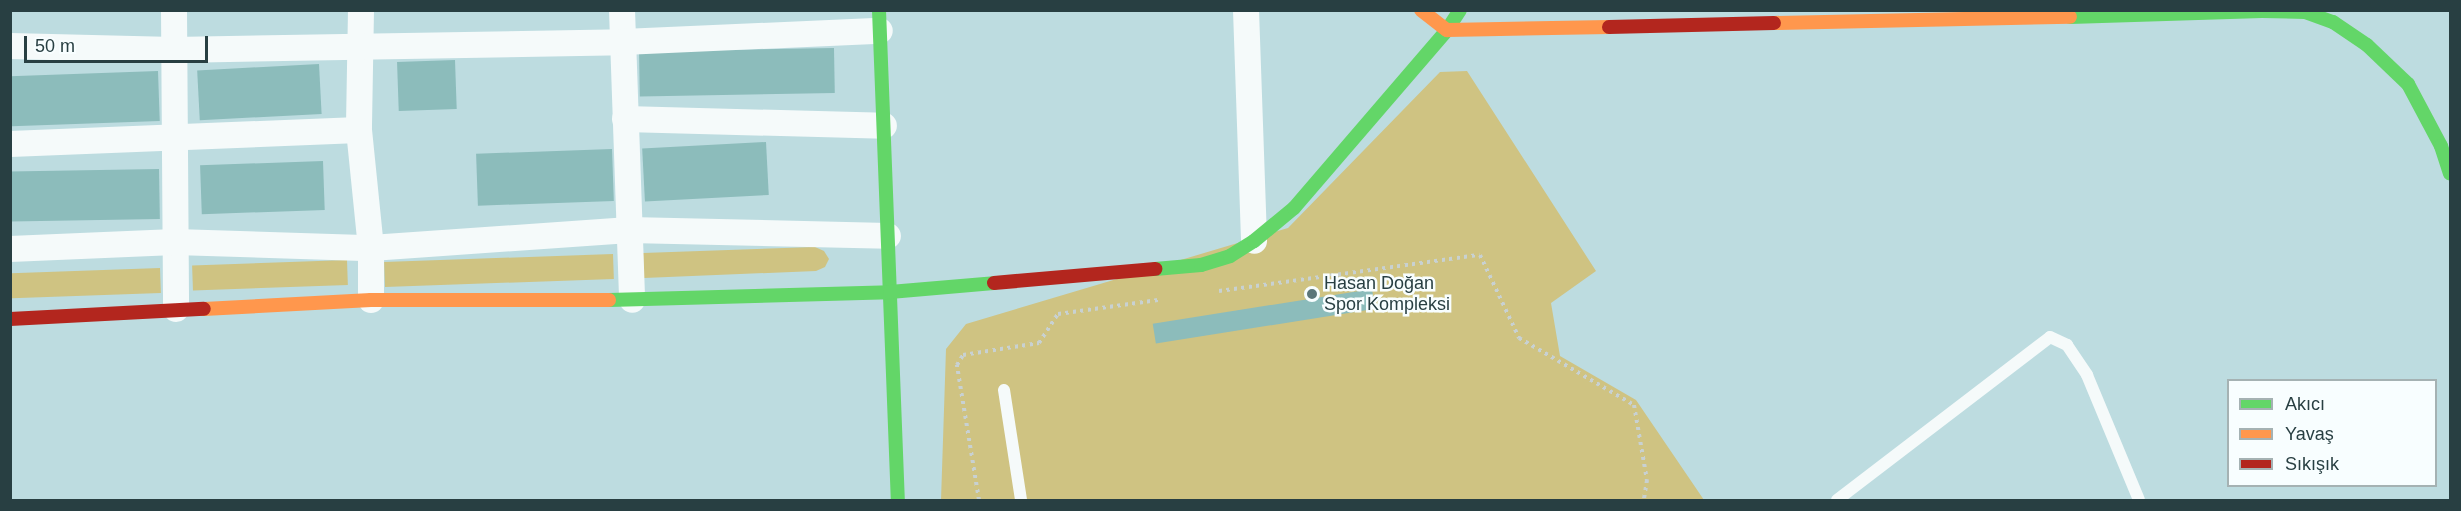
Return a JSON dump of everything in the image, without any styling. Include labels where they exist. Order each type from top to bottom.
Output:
[{"type":"street","points":[[174,10],[173,138],[176,309]]},
{"type":"street","points":[[361,10],[359,130],[371,248],[371,300]]},
{"type":"street","points":[[622,10],[632,300]]},
{"type":"street","points":[[1246,10],[1254,241]]},
{"type":"street","points":[[1421,10],[1447,30],[2143,16],[2262,11],[2305,12],[2333,22],[2367,45],[2408,84],[2441,146],[2451,174]]},
{"type":"street","points":[[10,319],[371,300],[632,300],[890,292],[1201,265],[1230,256],[1254,241],[1294,208],[1447,30],[1460,10]]},
{"type":"street","points":[[10,46],[174,50],[623,42],[879,21],[898,501]]},
{"type":"street","points":[[626,119],[884,126]]},
{"type":"street","points":[[10,144],[359,130]]},
{"type":"street","points":[[10,249],[175,242],[371,248],[629,230],[888,236]]},
{"type":"lane","points":[[1837,501],[2050,337],[2067,345],[2087,375],[2139,501]]},
{"type":"lane","points":[[1004,390],[1021,501]]},
{"type":"path","points":[[1210,293],[1480,255],[1519,338],[1634,405],[1647,480],[1644,501]]},
{"type":"path","points":[[979,501],[957,365],[963,355],[1039,343],[1058,314],[1163,299]]},
{"type":"shaded area","name":"Hasan Doğan Spor Kompleksi","points":[[1467,71],[1596,271],[1551,303],[1560,356],[1636,400],[1704,500],[941,500],[946,349],[966,324],[1288,228],[1440,72]]},
{"type":"shaded area","points":[[815,247],[824,251],[829,259],[825,267],[816,271],[644,278],[643,253]]},
{"type":"shaded area","points":[[613,254],[614,279],[385,287],[384,262]]},
{"type":"shaded area","points":[[347,260],[348,285],[193,290],[192,265]]},
{"type":"shaded area","points":[[160,268],[161,293],[12,298],[11,273]]},
{"type":"building","points":[[834,48],[835,93],[640,96],[639,51]]},
{"type":"building","points":[[455,60],[457,109],[399,111],[397,62]]},
{"type":"building","points":[[319,64],[322,114],[200,120],[197,70]]},
{"type":"building","points":[[158,71],[160,121],[12,126],[10,76]]},
{"type":"building","points":[[766,142],[769,195],[645,201],[642,148]]},
{"type":"building","points":[[612,149],[614,201],[478,206],[476,154]]},
{"type":"building","points":[[323,161],[325,210],[202,214],[200,165]]},
{"type":"building","points":[[159,169],[160,219],[11,222],[10,172]]},
{"type":"building","points":[[1372,289],[1375,309],[1156,343],[1153,324]]},
{"type":"traffic: fast","points":[[879,10],[898,500]]},
{"type":"traffic: fast","points":[[1155,269],[1201,265],[1230,256],[1254,241],[1294,208],[1447,30],[1460,10]]},
{"type":"traffic: fast","points":[[2070,17],[2262,11],[2305,12],[2333,22],[2367,45],[2408,84],[2441,146],[2450,174]]},
{"type":"traffic: fast","points":[[609,300],[890,292],[994,283]]},
{"type":"traffic: slow","points":[[1421,10],[1447,30],[1609,27]]},
{"type":"traffic: slow","points":[[1774,23],[2070,17]]},
{"type":"traffic: slow","points":[[204,309],[371,300],[609,300]]},
{"type":"traffic: jam","points":[[1609,27],[1774,23]]},
{"type":"traffic: jam","points":[[994,283],[1155,269]]},
{"type":"traffic: jam","points":[[10,319],[204,309]]},
{"type":"place","name":"Hasan Doğan Spor Kompleksi","points":[[1312,294]]}]
